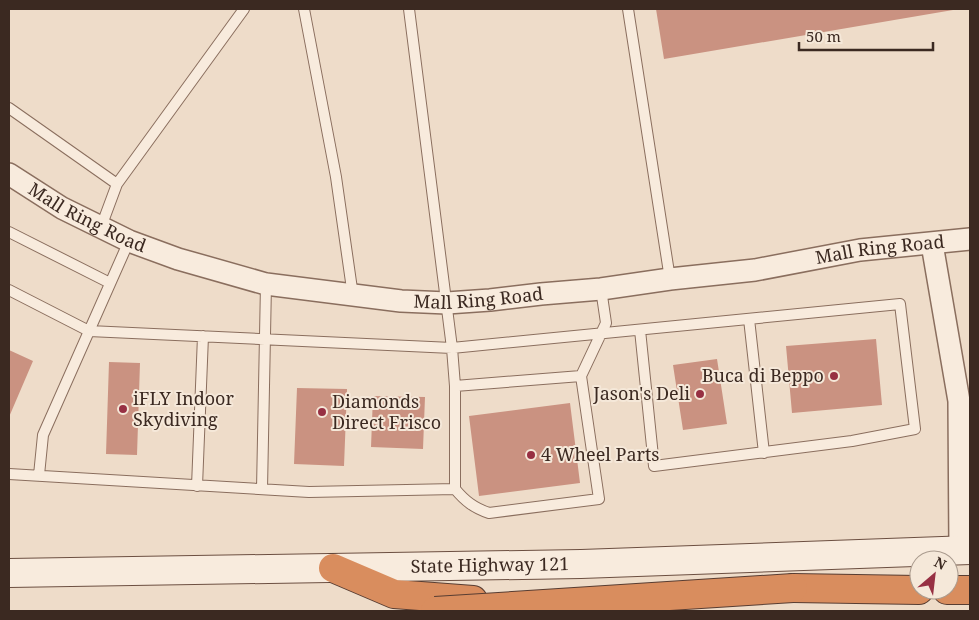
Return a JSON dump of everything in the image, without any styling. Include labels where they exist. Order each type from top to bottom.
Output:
[{"type":"highway","points":[[333,568],[394,594],[624,611]]},
{"type":"highway","points":[[435,611],[793,588],[909,590]]},
{"type":"main road","name":"State Highway 121","points":[[9,573],[581,564],[965,550]]},
{"type":"street","name":"Mall Ring Road","points":[[9,174],[62,208],[129,241],[178,259],[266,284],[401,301],[446,303],[602,289],[670,279],[755,270],[860,250],[970,240]]},
{"type":"street","points":[[932,244],[959,401],[965,550]]},
{"type":"lane","points":[[101,227],[117,184],[244,9]]},
{"type":"lane","points":[[304,9],[336,177],[353,296]]},
{"type":"lane","points":[[409,9],[452,348],[455,386],[455,489],[464,500],[476,508],[489,513],[599,499],[581,376],[606,323],[602,289]]},
{"type":"lane","points":[[628,9],[670,279]]},
{"type":"lane","points":[[9,108],[117,184]]},
{"type":"lane","points":[[9,232],[9,230],[110,283]]},
{"type":"lane","points":[[39,475],[43,435],[129,241]]},
{"type":"lane","points":[[262,490],[266,284]]},
{"type":"lane","points":[[9,290],[89,331],[452,348],[900,304],[915,429],[852,441],[654,466],[640,330]]},
{"type":"lane","points":[[749,319],[764,453]]},
{"type":"lane","points":[[197,486],[203,336]]},
{"type":"lane","points":[[455,386],[581,376]]},
{"type":"lane","points":[[9,474],[309,492],[455,489]]},
{"type":"building","points":[[656,9],[953,9],[953,10],[664,59]]},
{"type":"building","name":"Buca di Beppo","points":[[876,339],[882,405],[792,413],[786,346]]},
{"type":"building","points":[[9,350],[33,361],[9,417]]},
{"type":"building","name":"Jason's Deli","points":[[717,359],[727,424],[683,430],[673,365]]},
{"type":"building","name":"iFLY Indoor Skydiving","points":[[109,362],[140,363],[137,455],[106,454]]},
{"type":"building","points":[[297,388],[347,389],[344,466],[294,464]]},
{"type":"building","points":[[373,396],[425,397],[423,449],[371,447]]},
{"type":"building","points":[[570,403],[580,483],[479,496],[469,416]]},
{"type":"place","name":"Buca di Beppo","points":[[834,376]]},
{"type":"place","name":"Jason's Deli","points":[[700,394]]},
{"type":"place","name":"iFLY Indoor Skydiving","points":[[123,409]]},
{"type":"place","name":"Diamonds Direct Frisco","points":[[322,412]]},
{"type":"place","name":"4 Wheel Parts","points":[[531,455]]}]
